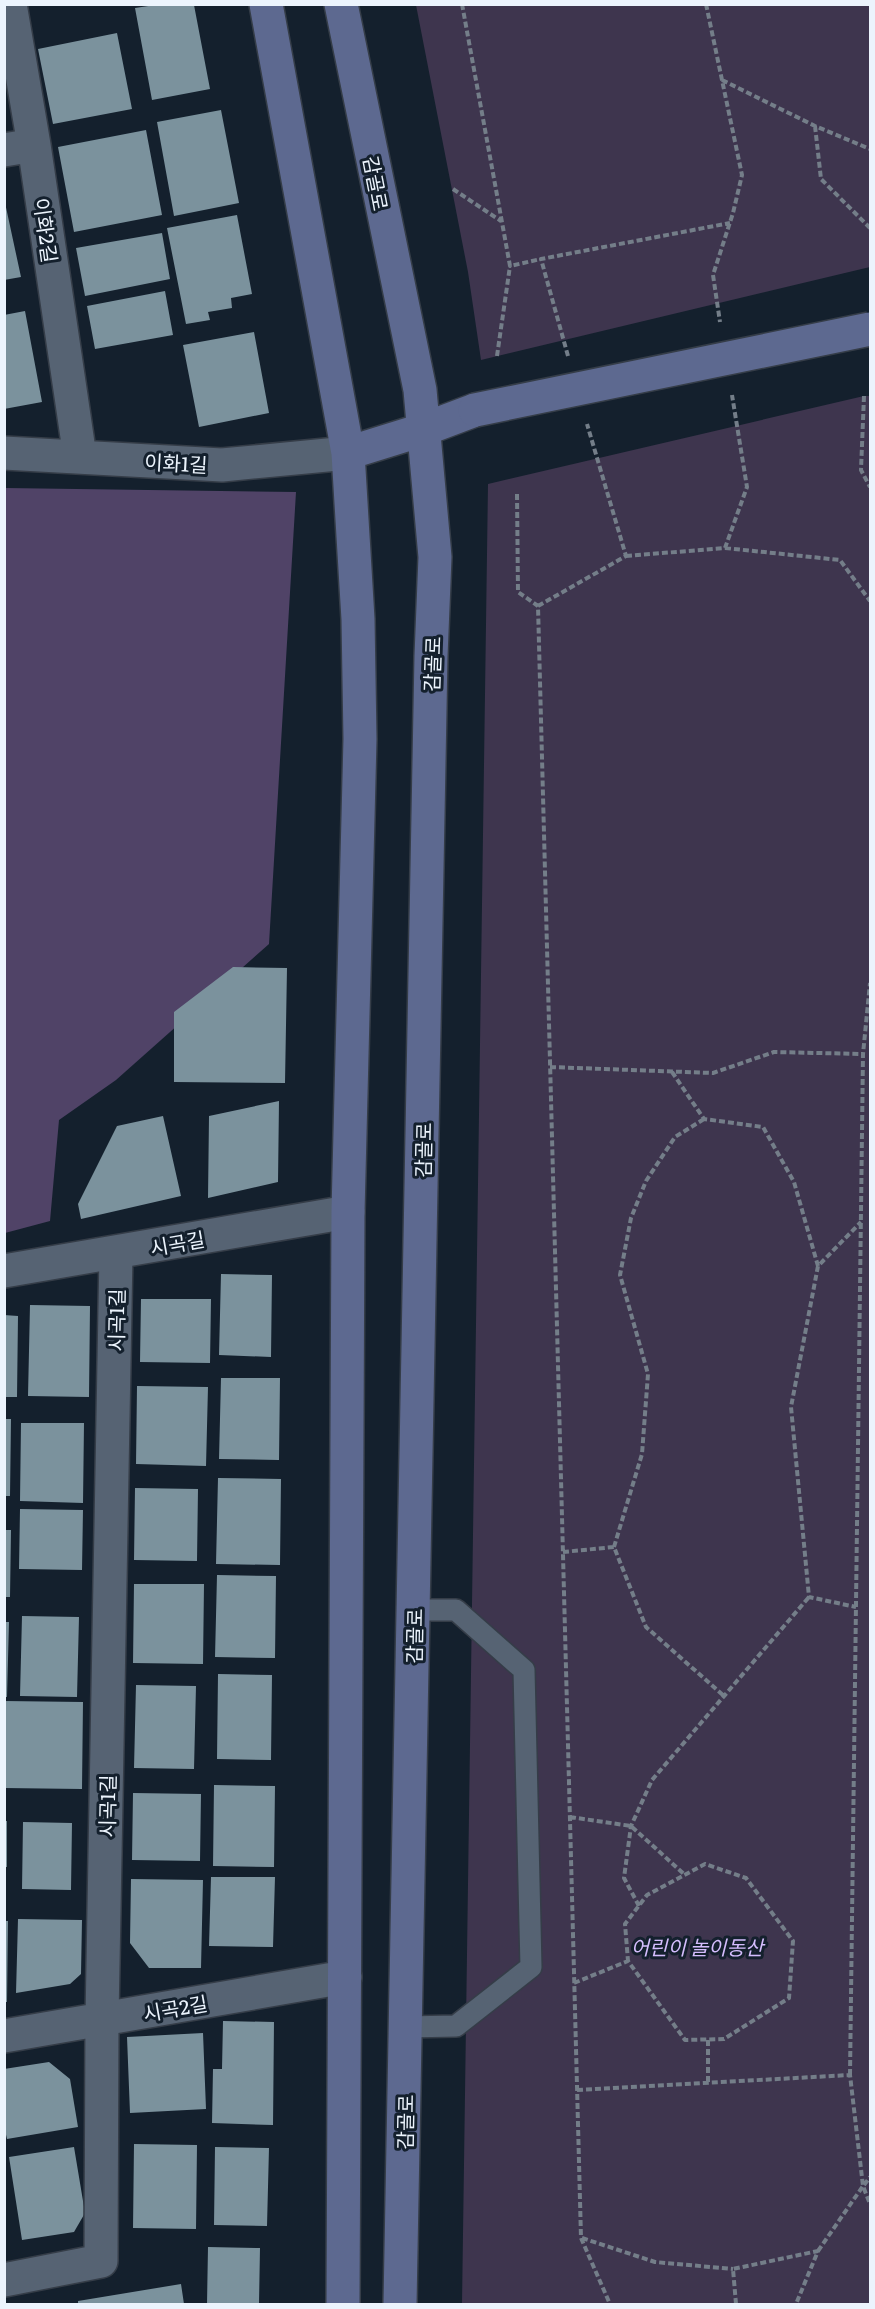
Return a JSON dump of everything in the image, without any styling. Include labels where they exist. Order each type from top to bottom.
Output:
[{"type":"main road","points":[[266,4],[348,453],[358,619],[360,740],[348,1212],[343,2304]]},
{"type":"main road","name":"감골로","points":[[341,4],[420,390],[435,557],[400,2304]]},
{"type":"main road","points":[[348,453],[422,430],[475,410],[870,329]]},
{"type":"street","name":"이화2길","points":[[10,4],[19,148],[80,457]]},
{"type":"street","name":"이화1길","points":[[4,453],[222,465],[348,453]]},
{"type":"street","name":"시곡길","points":[[4,1270],[116,1253],[348,1212]]},
{"type":"street","name":"시곡1길","points":[[4,2280],[101,2261],[102,2019],[116,1253]]},
{"type":"street","name":"시곡2길","points":[[4,2037],[345,1977]]},
{"type":"lane","points":[[406,2027],[456,2026],[531,1967],[524,1670],[456,1610],[413,1610]]},
{"type":"path","points":[[462,4],[510,266],[497,356]]},
{"type":"path","points":[[706,4],[741,175],[733,213],[713,275],[722,331]]},
{"type":"path","points":[[722,79],[815,126],[870,149]]},
{"type":"path","points":[[815,126],[820,179],[870,228]]},
{"type":"path","points":[[453,189],[502,222]]},
{"type":"path","points":[[510,266],[541,259]]},
{"type":"path","points":[[724,548],[747,487],[730,386]]},
{"type":"path","points":[[864,396],[861,470],[870,487]]},
{"type":"path","points":[[517,494],[518,592],[538,606],[581,2238],[610,2304]]},
{"type":"path","points":[[626,556],[724,548],[840,560],[870,601]]},
{"type":"path","points":[[870,983],[863,1054],[850,2075],[864,2186],[870,2204]]},
{"type":"path","points":[[550,1067],[713,1073],[774,1052],[863,1054]]},
{"type":"path","points":[[672,1072],[704,1119]]},
{"type":"path","points":[[639,1906],[624,1878],[631,1826],[651,1780],[724,1696],[809,1597],[791,1407],[818,1266],[794,1182],[763,1127],[704,1119],[675,1137],[646,1181],[631,1218],[620,1275],[648,1374],[642,1455],[614,1547],[646,1627],[724,1696]]},
{"type":"path","points":[[818,1266],[861,1222]]},
{"type":"path","points":[[563,1552],[614,1547]]},
{"type":"path","points":[[809,1597],[856,1607]]},
{"type":"path","points":[[570,1816],[631,1826],[685,1875]]},
{"type":"path","points":[[705,1864],[746,1878],[793,1941],[789,1998],[724,2039],[684,2040],[628,1961],[625,1924],[647,1895],[685,1875],[705,1864]]},
{"type":"path","points":[[574,1983],[628,1961]]},
{"type":"path","points":[[708,2040],[708,2083]]},
{"type":"path","points":[[577,2091],[850,2075]]},
{"type":"path","points":[[795,2304],[818,2251],[870,2177]]},
{"type":"path","points":[[581,2238],[655,2262],[733,2269],[818,2251]]},
{"type":"path","points":[[733,2269],[736,2304]]},
{"type":"green space","points":[[416,5],[870,5],[870,267],[481,360],[468,272]]},
{"type":"green space","name":"어린이 놀이동산","points":[[870,396],[870,2304],[462,2304],[488,484]]},
{"type":"shaded area","points":[[5,488],[296,492],[269,944],[116,1080],[59,1120],[50,1221],[5,1233]]},
{"type":"building","points":[[155,5],[194,5],[210,89],[152,100],[135,8]]},
{"type":"building","points":[[117,33],[132,109],[53,124],[38,49]]},
{"type":"building","points":[[221,110],[239,203],[174,216],[157,122]]},
{"type":"building","points":[[146,130],[162,215],[74,232],[58,147]]},
{"type":"building","points":[[4,198],[21,277],[4,280]]},
{"type":"building","points":[[237,215],[252,294],[231,298],[232,308],[208,312],[210,320],[186,324],[167,228]]},
{"type":"building","points":[[162,233],[170,279],[85,296],[76,248]]},
{"type":"building","points":[[165,291],[173,335],[95,349],[87,306]]},
{"type":"building","points":[[25,311],[42,402],[4,409],[4,315]]},
{"type":"building","points":[[254,332],[269,413],[199,427],[183,345]]},
{"type":"building","points":[[233,967],[287,968],[285,1083],[174,1082],[174,1012]]},
{"type":"building","points":[[279,1101],[278,1182],[208,1198],[209,1116]]},
{"type":"building","points":[[163,1116],[181,1196],[81,1219],[78,1204],[117,1126]]},
{"type":"building","points":[[221,1274],[272,1275],[271,1357],[219,1355]]},
{"type":"building","points":[[141,1299],[211,1299],[210,1363],[140,1362]]},
{"type":"building","points":[[30,1305],[90,1306],[89,1397],[28,1396]]},
{"type":"building","points":[[4,1315],[18,1316],[17,1397],[4,1397]]},
{"type":"building","points":[[221,1378],[280,1378],[279,1460],[219,1459]]},
{"type":"building","points":[[137,1386],[208,1387],[206,1466],[136,1464]]},
{"type":"building","points":[[5,1419],[11,1419],[10,1496],[5,1496]]},
{"type":"building","points":[[21,1423],[84,1423],[83,1503],[20,1501]]},
{"type":"building","points":[[218,1478],[281,1479],[280,1565],[216,1564]]},
{"type":"building","points":[[135,1488],[198,1489],[197,1561],[134,1560]]},
{"type":"building","points":[[20,1509],[83,1510],[82,1570],[19,1569]]},
{"type":"building","points":[[4,1530],[11,1530],[10,1597],[4,1597]]},
{"type":"building","points":[[217,1575],[276,1576],[275,1658],[215,1657]]},
{"type":"building","points":[[134,1584],[204,1584],[203,1664],[133,1663]]},
{"type":"building","points":[[22,1616],[79,1617],[77,1697],[20,1696]]},
{"type":"building","points":[[4,1622],[9,1622],[7,1697],[4,1697]]},
{"type":"building","points":[[218,1674],[272,1675],[271,1760],[217,1759]]},
{"type":"building","points":[[136,1685],[196,1686],[194,1769],[134,1768]]},
{"type":"building","points":[[4,1701],[83,1702],[82,1789],[4,1788]]},
{"type":"building","points":[[214,1785],[275,1786],[274,1867],[213,1866]]},
{"type":"building","points":[[133,1793],[201,1794],[200,1861],[132,1860]]},
{"type":"building","points":[[4,1821],[7,1821],[7,1867],[4,1867]]},
{"type":"building","points":[[23,1822],[72,1823],[71,1890],[22,1889]]},
{"type":"building","points":[[211,1877],[275,1877],[273,1947],[209,1946]]},
{"type":"building","points":[[131,1879],[203,1880],[201,1968],[149,1968],[130,1943]]},
{"type":"building","points":[[18,1919],[82,1920],[81,1974],[70,1984],[16,1993]]},
{"type":"building","points":[[5,1921],[8,1921],[7,2002],[5,2002]]},
{"type":"building","points":[[223,2021],[274,2022],[273,2125],[212,2123],[213,2069],[222,2069]]},
{"type":"building","points":[[203,2033],[206,2109],[130,2113],[127,2037]]},
{"type":"building","points":[[49,2062],[70,2079],[78,2127],[7,2139],[4,2126],[4,2069]]},
{"type":"building","points":[[134,2144],[197,2145],[196,2229],[133,2228]]},
{"type":"building","points":[[74,2147],[85,2213],[74,2232],[22,2240],[9,2157]]},
{"type":"building","points":[[215,2147],[269,2148],[267,2226],[214,2225]]},
{"type":"building","points":[[208,2247],[260,2248],[259,2304],[207,2304]]},
{"type":"building","points":[[181,2284],[184,2304],[78,2304],[78,2301]]}]
